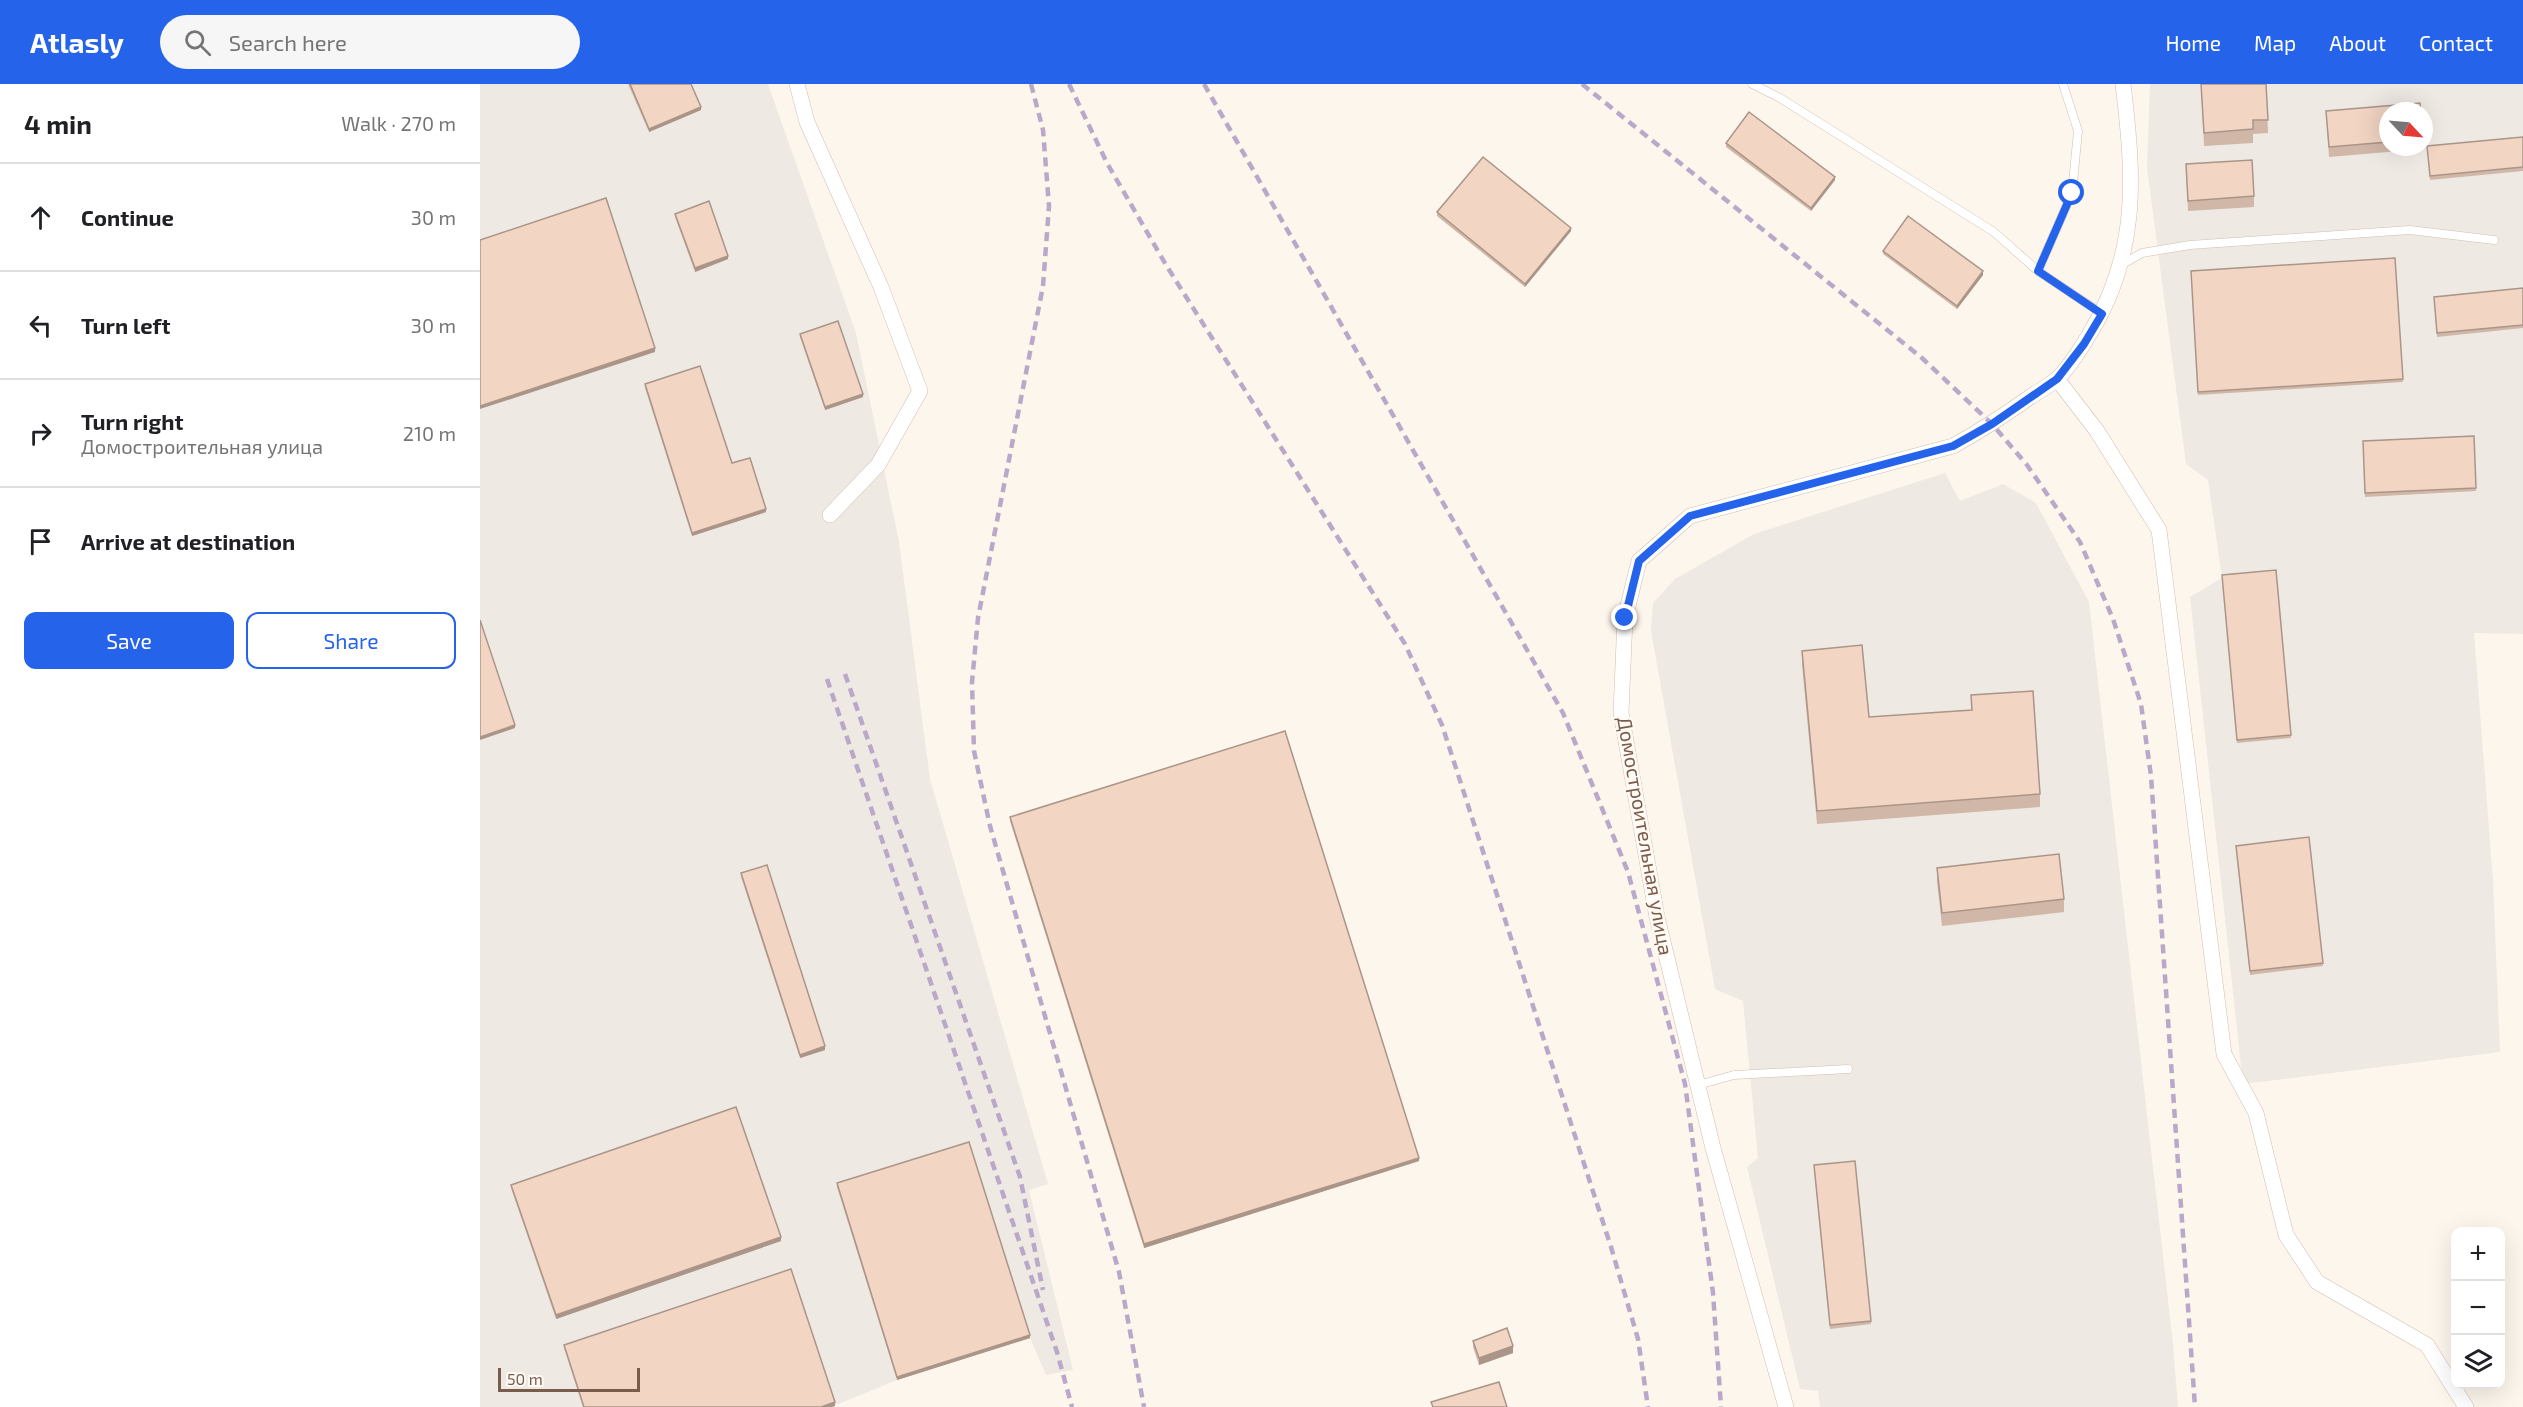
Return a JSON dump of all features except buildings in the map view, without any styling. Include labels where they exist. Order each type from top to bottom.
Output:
[{"type":"street","points":[[797,84],[807,122],[881,287],[920,391],[878,465],[830,515]]},
{"type":"street","name":"Домостроительная улица","points":[[1786,1407],[1713,1148],[1657,917],[1621,712],[1625,618],[1639,561],[1690,516],[1953,446],[1992,424],[2057,379],[2084,344],[2102,314],[2121,265],[2132,210],[2131,147],[2123,84]]},
{"type":"street","points":[[2057,379],[2097,431],[2159,531],[2224,1054],[2256,1113],[2286,1235],[2317,1282],[2427,1345],[2466,1407]]},
{"type":"lane","points":[[1752,84],[1780,98],[1994,232],[2038,271],[2102,314]]},
{"type":"lane","points":[[2038,271],[2072,193],[2078,131],[2063,84]]},
{"type":"lane","points":[[2121,265],[2142,253],[2190,245],[2410,230],[2494,240]]},
{"type":"lane","points":[[1698,1085],[1734,1075],[1848,1069]]},
{"type":"shaded area","points":[[480,84],[768,84],[856,333],[899,542],[930,779],[1048,1184],[1029,1190],[1073,1370],[1046,1375],[1030,1338],[897,1380],[831,1407],[480,1407]]},
{"type":"shaded area","points":[[2150,84],[2523,84],[2523,634],[2474,633],[2493,881],[2500,1052],[2243,1084],[2190,597],[2222,578],[2208,480],[2186,464],[2147,168]]},
{"type":"shaded area","points":[[1945,473],[1960,501],[2003,484],[2036,503],[2089,602],[2173,1344],[2178,1407],[1820,1407],[1818,1391],[1800,1389],[1747,1167],[1758,1158],[1743,1001],[1715,989],[1651,631],[1653,603],[1675,579],[1754,534]]},
{"type":"railway","points":[[1031,84],[1043,130],[1049,206],[1043,286],[978,618],[972,682],[974,751],[990,826],[1119,1272],[1144,1407]]},
{"type":"railway","points":[[1069,84],[1107,163],[1166,265],[1405,644],[1442,725],[1611,1247],[1638,1339],[1648,1407]]},
{"type":"railway","points":[[1204,84],[1563,713],[1628,872],[1685,1084],[1713,1293],[1721,1407]]},
{"type":"railway","points":[[1582,84],[1922,358],[1992,424],[2027,465],[2080,542],[2113,619],[2141,704],[2151,776],[2195,1407]]},
{"type":"railway","points":[[845,674],[1020,1177],[1043,1290]]},
{"type":"railway","points":[[827,679],[1057,1352],[1072,1407]]},
{"type":"route","points":[[1625,618],[1639,561],[1690,516],[1953,446],[1992,424],[2057,379],[2084,344],[2102,314],[2038,271],[2072,193]]}]
